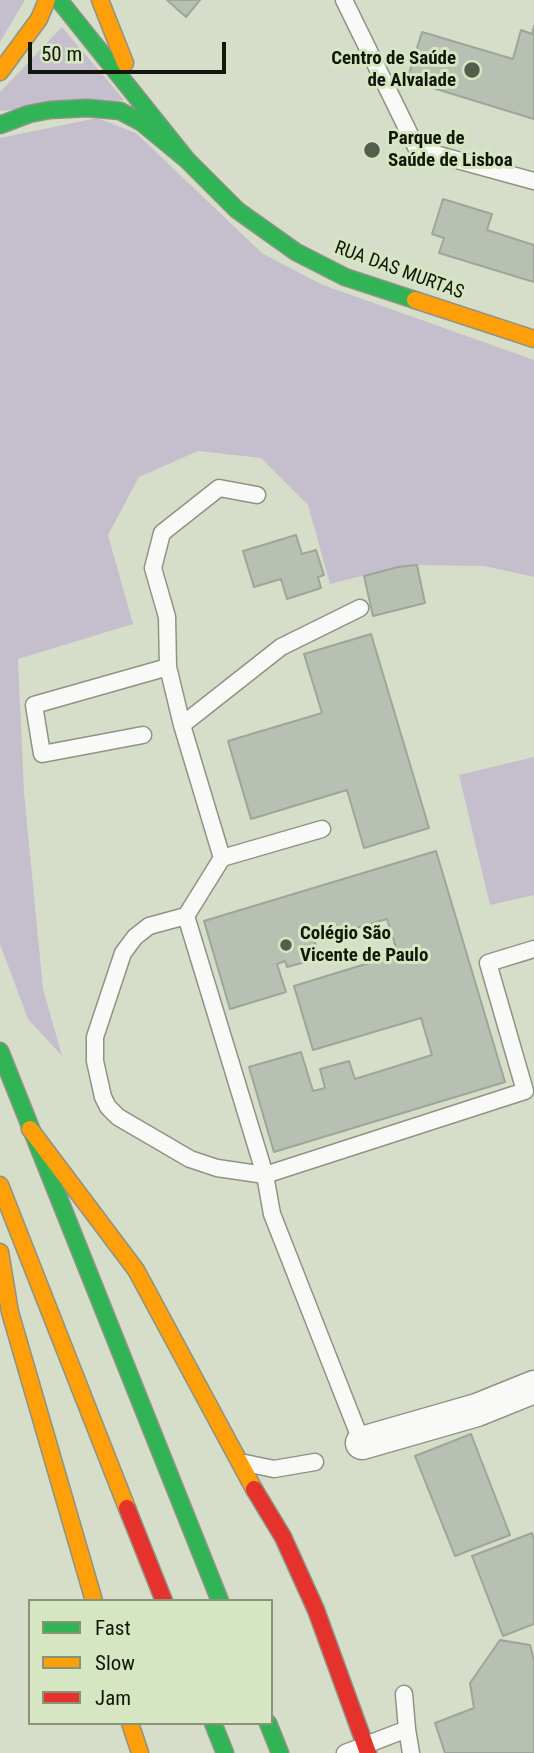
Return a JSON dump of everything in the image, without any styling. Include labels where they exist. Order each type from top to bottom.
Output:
[{"type":"main road","points":[[0,72],[38,19],[47,0]]},
{"type":"main road","name":"RUA DAS MURTAS","points":[[59,0],[187,160],[237,210],[265,232],[345,277],[534,339]]},
{"type":"main road","name":"RUA DAS MURTAS","points":[[100,0],[141,104]]},
{"type":"main road","points":[[0,125],[29,114],[50,110],[87,108],[120,111],[141,122],[187,160]]},
{"type":"main road","points":[[0,1052],[219,1599]]},
{"type":"main road","points":[[30,1129],[136,1270],[238,1461],[283,1537],[302,1575],[367,1749]]},
{"type":"main road","points":[[0,1185],[163,1599]]},
{"type":"main road","points":[[0,1252],[10,1312],[93,1599]]},
{"type":"main road","points":[[131,1725],[140,1753]]},
{"type":"main road","points":[[214,1725],[225,1753]]},
{"type":"main road","points":[[269,1725],[280,1753]]},
{"type":"street","points":[[362,1443],[477,1410],[533,1387]]},
{"type":"lane","points":[[344,0],[416,149],[534,181]]},
{"type":"lane","points":[[222,858],[182,725],[168,667],[167,617],[153,568],[162,533],[219,488],[257,495]]},
{"type":"lane","points":[[182,725],[281,647],[359,608]]},
{"type":"lane","points":[[143,735],[42,754],[34,705],[168,667]]},
{"type":"lane","points":[[322,829],[222,858],[186,916],[149,926],[135,937],[123,953],[95,1037],[95,1061],[103,1097],[118,1117],[190,1159],[218,1168],[265,1175],[525,1091],[488,963],[534,949]]},
{"type":"lane","points":[[186,916],[265,1175],[272,1214],[362,1443]]},
{"type":"lane","points":[[238,1461],[274,1469],[315,1462]]},
{"type":"lane","points":[[404,1694],[411,1753]]},
{"type":"lane","points":[[345,1753],[367,1749],[407,1729]]},
{"type":"shaded area","points":[[0,0],[25,0],[0,42]]},
{"type":"shaded area","points":[[62,27],[124,100],[0,111],[0,92]]},
{"type":"shaded area","points":[[97,118],[136,133],[263,254],[323,285],[534,360],[534,577],[484,566],[417,565],[330,584],[308,505],[261,458],[198,451],[139,477],[108,535],[133,624],[18,659],[24,792],[43,989],[62,1056],[28,1019],[0,944],[0,138]]},
{"type":"shaded area","points":[[534,757],[534,895],[490,905],[459,775]]},
{"type":"building","points":[[167,0],[200,0],[186,17]]},
{"type":"building","name":"Centro de Saúde de Alvalade","points":[[534,26],[534,119],[407,80],[422,32],[513,59],[521,30],[532,34]]},
{"type":"building","points":[[443,199],[492,214],[487,230],[534,245],[534,282],[439,253],[444,238],[432,234]]},
{"type":"building","points":[[296,535],[302,554],[316,550],[324,575],[318,577],[321,588],[287,599],[281,579],[254,587],[243,551]]},
{"type":"building","points":[[417,565],[425,603],[373,616],[364,576]]},
{"type":"building","points":[[371,634],[429,828],[364,848],[347,790],[251,819],[228,741],[322,713],[304,654]]},
{"type":"building","points":[[436,851],[505,1082],[274,1152],[249,1067],[301,1052],[313,1091],[325,1088],[320,1069],[349,1061],[355,1079],[432,1055],[421,1018],[313,1050],[294,986],[398,954],[387,919],[314,940],[320,958],[287,967],[285,961],[277,964],[286,992],[230,1009],[204,921]]},
{"type":"building","points":[[471,1434],[510,1535],[455,1556],[415,1456]]},
{"type":"building","points":[[532,1533],[534,1624],[503,1636],[472,1556]]},
{"type":"building","points":[[500,1640],[530,1645],[534,1661],[534,1753],[445,1753],[435,1723],[474,1708],[470,1683]]},
{"type":"traffic: fast","points":[[59,0],[187,160],[237,210],[296,252],[345,277],[415,300]]},
{"type":"traffic: fast","points":[[0,125],[29,114],[50,110],[87,108],[120,111],[141,122],[187,160]]},
{"type":"traffic: fast","points":[[0,1051],[219,1599]]},
{"type":"traffic: fast","points":[[214,1725],[225,1753]]},
{"type":"traffic: fast","points":[[269,1725],[280,1753]]},
{"type":"traffic: slow","points":[[0,72],[39,19],[47,0]]},
{"type":"traffic: slow","points":[[100,0],[125,63]]},
{"type":"traffic: slow","points":[[415,300],[534,339]]},
{"type":"traffic: slow","points":[[30,1129],[136,1270],[254,1489]]},
{"type":"traffic: slow","points":[[0,1185],[127,1508]]},
{"type":"traffic: slow","points":[[0,1252],[10,1312],[93,1599]]},
{"type":"traffic: slow","points":[[131,1725],[140,1753]]},
{"type":"traffic: jam","points":[[254,1489],[283,1537],[316,1610],[368,1753]]},
{"type":"traffic: jam","points":[[127,1508],[163,1599]]},
{"type":"place","name":"Centro de Saúde de Alvalade","points":[[472,70]]},
{"type":"place","name":"Parque de Saúde de Lisboa","points":[[372,150]]},
{"type":"place","name":"Colégio São Vicente de Paulo","points":[[286,945]]}]
